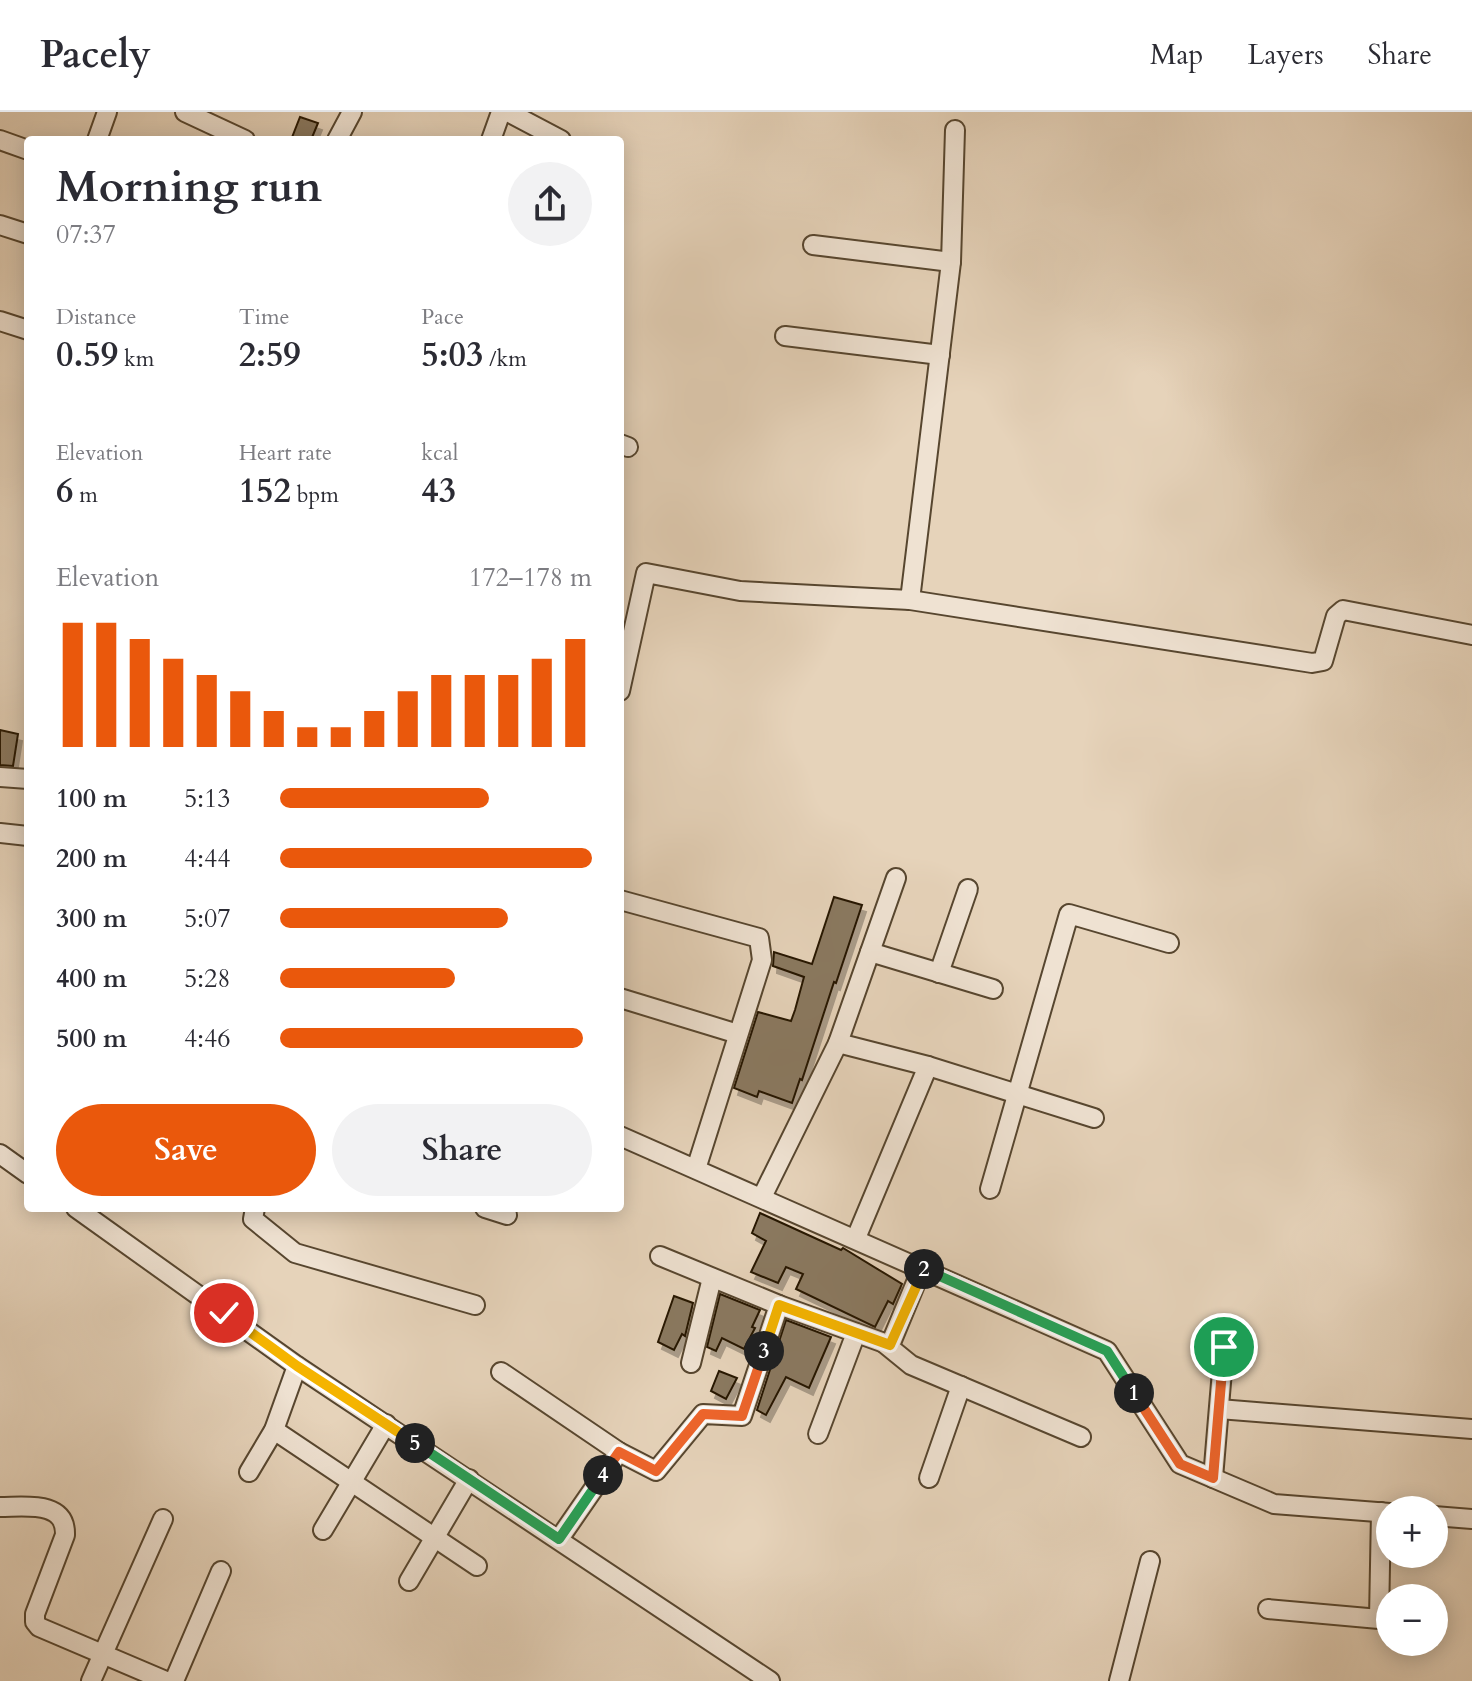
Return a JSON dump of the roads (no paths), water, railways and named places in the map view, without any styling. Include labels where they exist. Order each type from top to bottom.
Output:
[{"type":"street","points":[[98,136],[107,112]]},
{"type":"street","points":[[185,112],[236,136]]},
{"type":"street","points":[[339,136],[352,112]]},
{"type":"street","points":[[492,136],[501,112]]},
{"type":"street","points":[[508,112],[553,136]]},
{"type":"street","points":[[910,600],[951,262],[955,130]]},
{"type":"street","points":[[0,140],[24,149]]},
{"type":"street","points":[[0,225],[24,233]]},
{"type":"street","points":[[813,245],[951,262]]},
{"type":"street","points":[[0,321],[24,329]]},
{"type":"street","points":[[785,336],[940,355]]},
{"type":"street","points":[[624,673],[646,573],[740,591],[910,600],[1312,663],[1323,661],[1336,616],[1343,610],[1472,635]]},
{"type":"street","points":[[0,777],[24,779]]},
{"type":"street","points":[[0,833],[24,836]]},
{"type":"street","points":[[762,1197],[838,1043],[896,878]]},
{"type":"street","points":[[939,973],[968,889]]},
{"type":"street","points":[[624,901],[759,938],[762,960],[696,1169]]},
{"type":"street","points":[[990,1189],[1069,914],[1169,943]]},
{"type":"street","points":[[870,952],[993,989]]},
{"type":"street","points":[[624,999],[738,1034]]},
{"type":"street","points":[[838,1043],[928,1066],[1094,1118]]},
{"type":"street","points":[[856,1238],[928,1066]]},
{"type":"street","points":[[624,1138],[1107,1351],[1180,1464],[1274,1504],[1376,1512]]},
{"type":"street","points":[[0,1154],[24,1171]]},
{"type":"street","points":[[82,1212],[297,1366],[765,1680]]},
{"type":"street","points":[[254,1212],[253,1219],[295,1253],[475,1305]]},
{"type":"street","points":[[498,1212],[507,1215]]},
{"type":"street","points":[[660,1256],[779,1305],[890,1345],[922,1268]]},
{"type":"street","points":[[691,1363],[712,1278]]},
{"type":"street","points":[[501,1372],[619,1452],[656,1471],[703,1414],[742,1416],[779,1305]]},
{"type":"street","points":[[818,1434],[856,1333]]},
{"type":"street","points":[[884,1343],[911,1365],[1081,1437]]},
{"type":"street","points":[[1213,1478],[1224,1347]]},
{"type":"street","points":[[249,1472],[274,1430],[297,1366]]},
{"type":"street","points":[[929,1478],[961,1386]]},
{"type":"street","points":[[1219,1409],[1472,1429]]},
{"type":"street","points":[[323,1530],[386,1424]]},
{"type":"street","points":[[274,1430],[477,1566]]},
{"type":"street","points":[[559,1539],[619,1452]]},
{"type":"street","points":[[409,1581],[469,1479]]},
{"type":"street","points":[[0,1507],[44,1508],[61,1516],[65,1525],[65,1535],[38,1604],[35,1622],[39,1627],[166,1681]]},
{"type":"street","points":[[1448,1517],[1472,1519]]},
{"type":"street","points":[[91,1681],[163,1519]]},
{"type":"street","points":[[1119,1681],[1150,1561]]},
{"type":"street","points":[[1268,1609],[1379,1619],[1382,1568]]},
{"type":"street","points":[[174,1681],[221,1571]]}]
